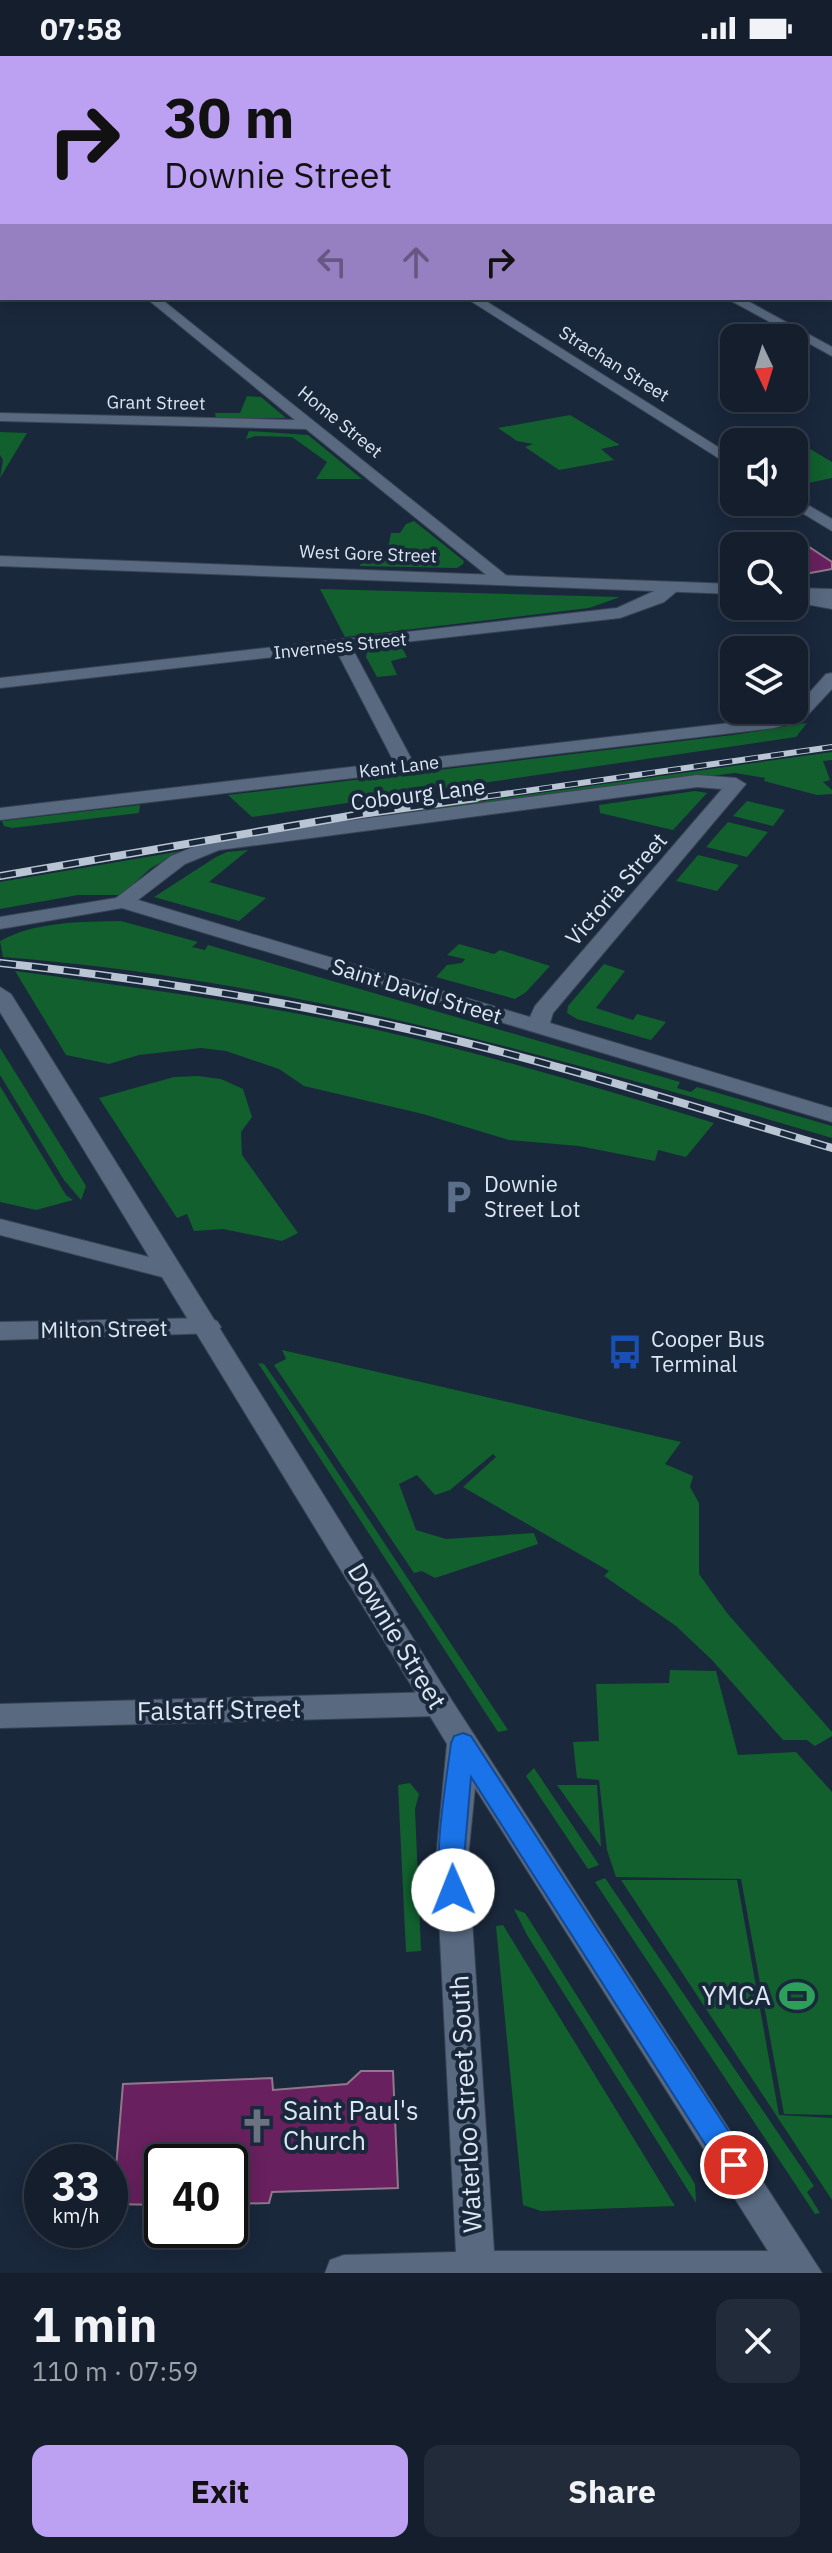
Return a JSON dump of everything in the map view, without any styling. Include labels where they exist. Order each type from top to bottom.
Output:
[{"type":"street","name":"Home Street","points":[[155,300],[501,579]]},
{"type":"street","name":"Strachan Street","points":[[475,300],[720,455]]},
{"type":"street","points":[[736,300],[832,352]]},
{"type":"street","name":"Grant Street","points":[[0,417],[312,425]]},
{"type":"street","points":[[808,511],[832,526]]},
{"type":"street","name":"West Gore Street","points":[[0,561],[720,589]]},
{"type":"street","name":"Inverness Street","points":[[0,683],[620,613],[658,598],[674,587]]},
{"type":"street","points":[[808,595],[832,594]]},
{"type":"street","points":[[808,598],[832,604]]},
{"type":"street","points":[[342,646],[406,766]]},
{"type":"street","name":"Kent Lane","points":[[0,814],[774,723],[797,716],[832,678]]},
{"type":"street","name":"Cobourg Lane","points":[[123,902],[193,851],[216,844],[697,781],[736,784]]},
{"type":"street","name":"Victoria Street","points":[[537,1027],[543,1011],[736,784]]},
{"type":"street","points":[[0,923],[37,915],[91,911],[123,902]]},
{"type":"street","name":"Saint David Street","points":[[123,902],[832,1115]]},
{"type":"street","name":"Downie Street","points":[[0,994],[438,1704],[804,2272]]},
{"type":"street","points":[[0,1227],[172,1272]]},
{"type":"street","name":"Milton Street","points":[[0,1331],[208,1327]]},
{"type":"street","name":"Falstaff Street","points":[[0,1716],[438,1704]]},
{"type":"street","name":"Waterloo Street South","points":[[463,1743],[452,1859],[476,2271]]},
{"type":"street","points":[[344,2273],[804,2272]]},
{"type":"green space","points":[[247,396],[261,397],[286,418],[216,418],[215,413],[240,413]]},
{"type":"green space","points":[[570,415],[620,445],[601,449],[614,460],[559,470],[525,447],[533,444],[517,441],[498,428]]},
{"type":"green space","points":[[249,431],[308,435],[362,479],[316,479],[327,462],[292,437],[256,436],[246,439]]},
{"type":"green space","points":[[0,432],[27,433],[0,478],[3,460],[0,455]]},
{"type":"green space","points":[[808,448],[832,462],[832,478],[808,483]]},
{"type":"green space","points":[[414,521],[464,561],[463,564],[457,568],[360,566],[363,552],[387,553],[391,533],[400,533],[406,524]]},
{"type":"green space","points":[[320,589],[620,597],[589,608],[345,637]]},
{"type":"green space","points":[[402,648],[407,657],[391,661],[397,675],[377,677],[366,657],[367,652]]},
{"type":"green space","points":[[806,724],[796,737],[252,817],[228,795]]},
{"type":"green space","points":[[832,752],[832,760],[823,761],[830,780],[823,782],[832,794],[817,795],[764,781],[765,778],[735,773],[362,818]]},
{"type":"green space","points":[[695,791],[707,793],[673,830],[600,813],[599,805]]},
{"type":"green space","points":[[747,801],[785,810],[773,826],[733,816]]},
{"type":"green space","points":[[140,805],[139,813],[12,828],[4,826],[2,821]]},
{"type":"green space","points":[[728,822],[768,832],[747,857],[706,847]]},
{"type":"green space","points":[[248,850],[209,882],[266,898],[239,921],[154,897],[216,857],[227,852]]},
{"type":"green space","points":[[182,851],[151,868],[121,895],[78,895],[0,909],[0,882]]},
{"type":"green space","points":[[698,855],[739,865],[717,891],[676,881]]},
{"type":"green space","points":[[121,921],[198,942],[192,947],[205,950],[208,945],[680,1082],[677,1088],[691,1092],[697,1087],[832,1126],[832,1138],[525,1051],[318,1003],[214,983],[3,957],[0,941],[14,934],[59,924]]},
{"type":"green space","points":[[459,944],[494,954],[500,950],[550,966],[526,992],[515,999],[436,977],[447,965],[462,963],[465,959],[447,955]]},
{"type":"green space","points":[[604,964],[625,971],[596,1008],[633,1020],[637,1014],[666,1022],[651,1040],[577,1019],[567,1013],[568,1006]]},
{"type":"green space","points":[[15,971],[248,1005],[386,1032],[510,1063],[714,1123],[686,1157],[658,1150],[655,1161],[579,1146],[509,1140],[423,1114],[304,1086],[279,1069],[226,1051],[201,1048],[139,1055],[109,1064],[66,1055]]},
{"type":"green space","points":[[0,1048],[86,1186],[81,1200],[64,1180],[0,1075]]},
{"type":"green space","points":[[174,1077],[221,1079],[243,1089],[252,1117],[241,1132],[242,1155],[298,1233],[282,1241],[223,1229],[194,1231],[187,1214],[177,1218],[99,1098]]},
{"type":"green space","points":[[0,1086],[66,1195],[73,1200],[36,1210],[0,1202]]},
{"type":"green space","points":[[282,1350],[681,1442],[665,1464],[693,1476],[690,1487],[699,1503],[699,1574],[727,1613],[832,1732],[832,1736],[815,1746],[807,1740],[783,1740],[712,1660],[676,1626],[604,1576],[609,1571],[463,1487],[496,1457],[493,1454],[450,1490],[435,1495],[417,1475],[399,1484],[416,1530],[446,1539],[534,1533],[538,1544],[435,1578],[422,1571],[414,1573],[274,1365],[286,1359]]},
{"type":"green space","points":[[258,1363],[264,1364],[299,1414],[508,1730],[498,1732]]},
{"type":"green space","name":"YMCA","points":[[670,1670],[716,1671],[738,1755],[796,1752],[832,1792],[832,2115],[784,2114],[741,1879],[616,1877],[607,1850],[599,1780],[577,1778],[573,1742],[599,1741],[596,1684],[669,1683]]},
{"type":"green space","points":[[534,1768],[599,1865],[588,1869],[526,1776]]},
{"type":"green space","points":[[410,1783],[419,1794],[415,1809],[421,1951],[406,1952],[398,1785]]},
{"type":"green space","points":[[557,1785],[597,1785],[601,1847]]},
{"type":"green space","points":[[605,1878],[814,2186],[807,2192],[820,2213],[815,2214],[595,1882]]},
{"type":"green space","points":[[621,1880],[737,1880],[779,2115],[832,2118],[832,2200]]},
{"type":"green space","points":[[514,1909],[525,1913],[695,2184],[696,2203],[527,1935]]},
{"type":"green space","points":[[503,1925],[675,2206],[541,2211],[523,2205],[496,1926]]},
{"type":"building","points":[[808,546],[832,562],[832,569],[808,573]]},
{"type":"building","name":"Saint Paul's Church","points":[[361,2071],[393,2071],[398,2188],[272,2192],[269,2203],[248,2204],[248,2144],[144,2144],[144,2205],[128,2204],[128,2144],[118,2144],[123,2084],[272,2078],[273,2090],[347,2084]]},
{"type":"railway","points":[[475,798],[832,747]]},
{"type":"railway","points":[[0,876],[361,814],[475,798]]},
{"type":"railway","points":[[462,800],[475,798]]},
{"type":"railway","points":[[0,963],[207,990],[412,1030],[571,1071],[832,1148]]},
{"type":"place","name":"Downie Street Lot","points":[[458,1197]]},
{"type":"place","name":"Cooper Bus Terminal","points":[[625,1352]]},
{"type":"place","name":"YMCA","points":[[797,1996]]},
{"type":"place","name":"Saint Paul's Church","points":[[257,2126]]},
{"type":"route","points":[[453,1890],[452,1859],[463,1743],[734,2165]]}]
